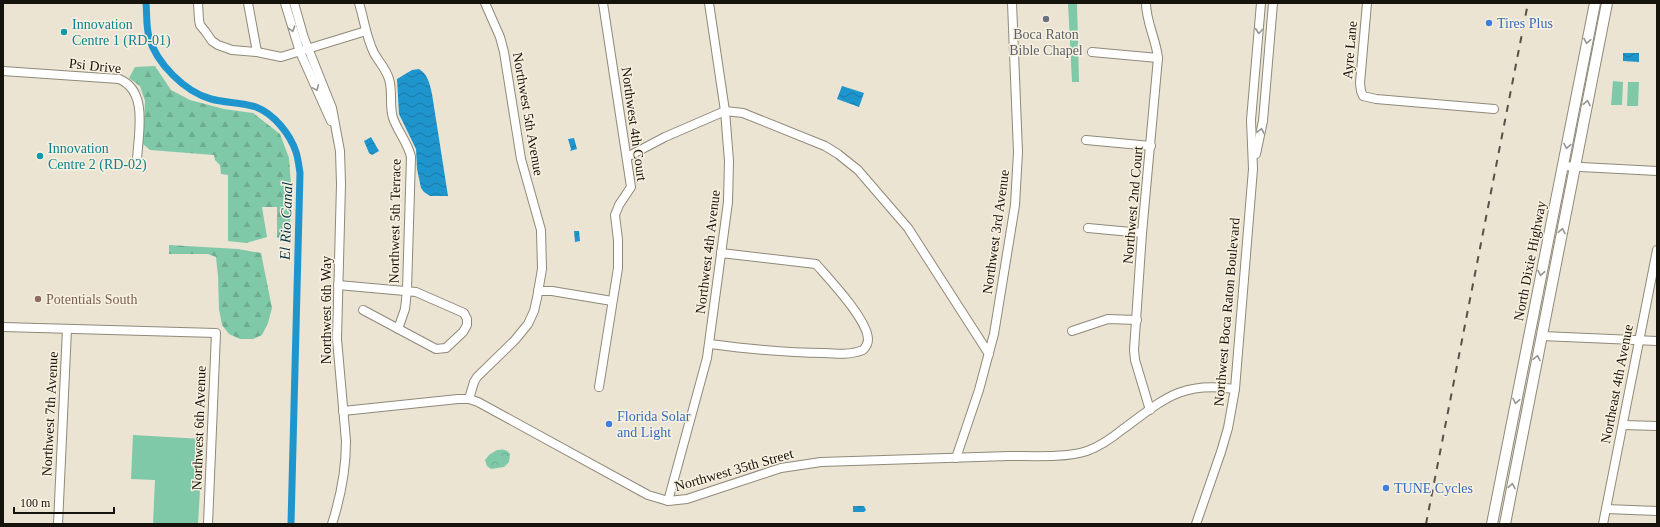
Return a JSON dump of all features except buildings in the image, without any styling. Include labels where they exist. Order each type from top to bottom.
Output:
[{"type":"main road","name":"North Dixie Highway","points":[[1492,524],[1594,3]]},
{"type":"main road","name":"North Dixie Highway","points":[[1505,524],[1607,3]]},
{"type":"street","points":[[198,3],[200,25],[212,41],[224,48],[257,52],[280,57],[366,31]]},
{"type":"street","points":[[248,3],[257,52]]},
{"type":"street","name":"Northwest 6th Way","points":[[284,3],[300,52],[337,133]]},
{"type":"street","name":"Northwest 6th Way","points":[[294,3],[309,49],[332,108],[341,164],[336,339],[346,458],[342,487],[332,524]]},
{"type":"street","name":"Northwest 5th Terrace","points":[[359,3],[366,31],[374,53],[385,68],[389,77],[391,111],[394,121],[406,143],[411,157],[407,290],[405,309],[398,329]]},
{"type":"street","name":"Northwest 5th Avenue","points":[[469,399],[477,377],[524,330],[534,311],[538,291],[542,253],[541,230],[520,159],[504,52],[500,37],[485,3]]},
{"type":"street","name":"Northwest 4th Court","points":[[599,387],[618,268],[615,215],[630,187],[627,157],[603,3]]},
{"type":"street","name":"Northwest 4th Avenue","points":[[668,501],[705,371],[710,344],[729,185],[729,161],[725,111],[709,3]]},
{"type":"street","name":"Northwest 3rd Avenue","points":[[956,458],[989,354],[995,330],[1014,214],[1018,176],[1018,152],[1012,3]]},
{"type":"street","name":"Northwest 2nd Court","points":[[1146,3],[1146,12],[1156,44],[1158,58],[1142,233],[1134,350],[1135,360],[1150,410]]},
{"type":"street","name":"Northwest Boca Raton Boulevard","points":[[1196,524],[1228,428],[1235,389],[1253,169],[1252,120],[1261,3]]},
{"type":"street","name":"Northwest Boca Raton Boulevard","points":[[1253,169],[1263,121],[1273,3]]},
{"type":"street","name":"Ayre Lane","points":[[1367,3],[1360,83],[1362,94],[1365,97],[1494,109]]},
{"type":"street","points":[[1092,52],[1158,58]]},
{"type":"street","name":"Psi Drive","points":[[3,71],[119,79],[127,82],[139,101],[137,160]]},
{"type":"street","points":[[627,157],[665,136],[725,111],[743,113],[825,146],[858,170],[908,228],[989,354]]},
{"type":"street","points":[[1086,140],[1151,146]]},
{"type":"street","points":[[1562,166],[1657,171]]},
{"type":"street","points":[[1088,228],[1142,233]]},
{"type":"street","points":[[710,344],[789,353],[857,353],[863,350],[868,340],[866,330],[848,300],[816,264],[721,253]]},
{"type":"street","name":"Northeast 4th Avenue","points":[[1603,524],[1657,254]]},
{"type":"street","points":[[338,286],[397,291],[407,290],[416,292],[464,313],[467,319],[467,326],[463,332],[442,350],[436,349],[363,310]]},
{"type":"street","points":[[538,291],[552,291],[612,301]]},
{"type":"street","points":[[1072,331],[1108,319],[1137,320]]},
{"type":"street","points":[[3,327],[67,329]]},
{"type":"street","name":"Northwest 6th Avenue","points":[[67,329],[216,333],[208,524]]},
{"type":"street","name":"Northwest 7th Avenue","points":[[58,524],[67,329]]},
{"type":"street","points":[[1542,336],[1657,341]]},
{"type":"street","name":"Northwest 35th Street","points":[[343,411],[433,401],[469,399],[492,409],[648,496],[668,501],[687,499],[768,472],[801,464],[821,462],[1081,453],[1106,442],[1168,397],[1192,388],[1208,386],[1235,389]]},
{"type":"street","points":[[1623,425],[1657,426]]},
{"type":"street","points":[[1606,509],[1657,511]]},
{"type":"green space","points":[[1068,3],[1077,3],[1079,82],[1072,82]]},
{"type":"green space","points":[[155,66],[171,90],[190,100],[224,109],[253,113],[280,134],[289,158],[292,199],[289,236],[277,238],[277,207],[262,207],[267,237],[246,243],[228,241],[228,175],[221,174],[220,165],[215,160],[214,155],[150,150],[143,144],[145,101],[140,86],[129,78],[135,67]]},
{"type":"green space","points":[[1613,81],[1623,82],[1622,105],[1611,105]]},
{"type":"green space","points":[[1628,82],[1639,82],[1638,106],[1627,106]]},
{"type":"green space","points":[[169,245],[238,249],[261,253],[272,308],[268,323],[262,335],[253,339],[240,339],[229,334],[222,325],[219,309],[216,257],[208,254],[169,254]]},
{"type":"green space","points":[[133,435],[203,439],[198,524],[153,524],[155,480],[131,479]]},
{"type":"green space","points":[[497,450],[509,452],[509,462],[504,467],[491,469],[487,466],[485,460],[489,455]]},
{"type":"water","points":[[1623,53],[1639,53],[1639,62],[1623,61]]},
{"type":"water","points":[[419,69],[427,77],[431,91],[448,196],[430,196],[421,188],[417,169],[416,149],[399,114],[397,79],[412,70]]},
{"type":"water","points":[[842,86],[864,93],[859,107],[837,99]]},
{"type":"water","points":[[371,137],[379,151],[372,155],[369,153],[364,141]]},
{"type":"water","points":[[574,138],[577,149],[570,151],[571,149],[568,139]]},
{"type":"water","points":[[574,231],[579,231],[580,241],[575,242]]},
{"type":"water","points":[[853,506],[864,506],[866,510],[864,512],[853,512]]},
{"type":"waterway","name":"El Rio Canal","points":[[146,3],[147,29],[149,37],[158,57],[173,75],[191,90],[211,99],[251,105],[263,110],[280,125],[290,138],[297,154],[300,173],[291,524]]},
{"type":"railway","points":[[1426,524],[1528,3]]},
{"type":"place","name":"Boca Raton Bible Chapel","points":[[1046,19]]},
{"type":"place","name":"Tires Plus","points":[[1489,23]]},
{"type":"place","name":"Innovation Centre 1 (RD-01)","points":[[64,32]]},
{"type":"place","name":"Innovation Centre 2 (RD-02)","points":[[40,156]]},
{"type":"place","name":"Potentials South","points":[[38,299]]},
{"type":"place","name":"Florida Solar and Light","points":[[609,424]]},
{"type":"place","name":"TUNE Cycles","points":[[1386,488]]}]
